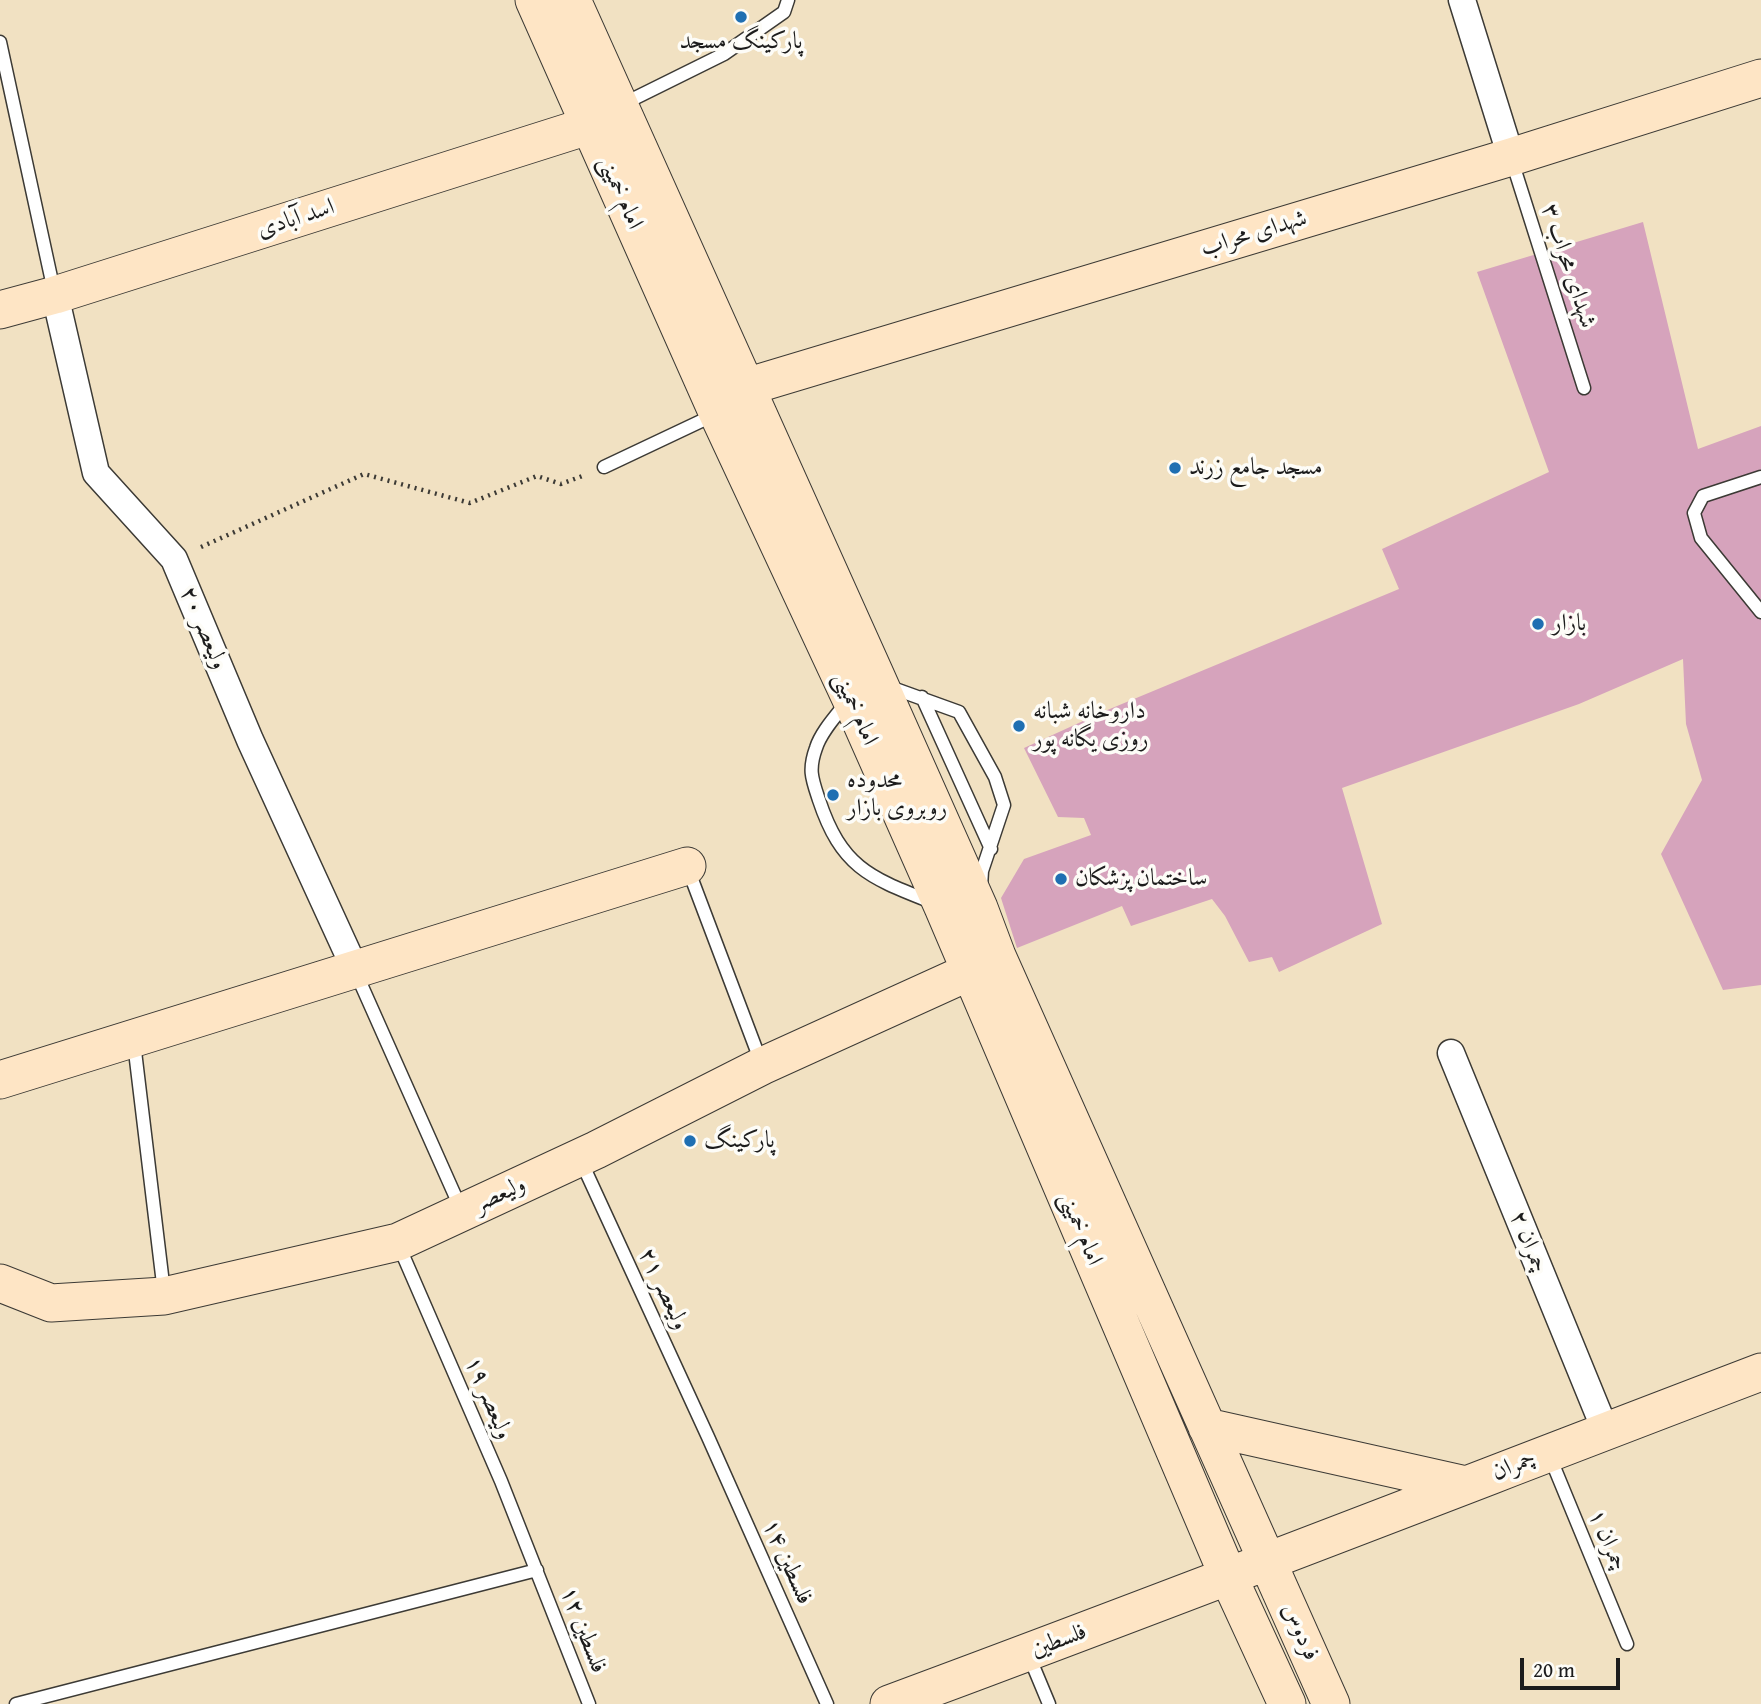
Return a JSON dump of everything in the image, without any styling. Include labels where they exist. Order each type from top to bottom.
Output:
[{"type":"main road","name":"امام خمینی","points":[[534,0],[605,116],[746,387],[862,684],[969,972],[1229,1578]]},
{"type":"main road","name":"امام خمینی","points":[[572,0],[605,116],[718,414],[979,908],[997,956],[1268,1560]]},
{"type":"main road","name":"شهدای محراب","points":[[746,387],[1761,78]]},
{"type":"main road","name":"اسد آبادی","points":[[0,310],[55,296],[605,116]]},
{"type":"main road","points":[[0,1080],[687,866]]},
{"type":"main road","name":"ولیعصر","points":[[0,1283],[51,1303],[164,1296],[398,1242],[579,1158],[762,1066],[969,972]]},
{"type":"main road","name":"چمران","points":[[1229,1578],[1268,1560],[1466,1486],[1548,1452],[1761,1373]]},
{"type":"main road","points":[[1207,1427],[1466,1486]]},
{"type":"main road","name":"فردوس","points":[[1268,1560],[1331,1704]]},
{"type":"main road","name":"فلسطین","points":[[889,1704],[1229,1578]]},
{"type":"main road","name":"فردوس","points":[[1229,1578],[1287,1704]]},
{"type":"street","points":[[1462,0],[1511,156]]},
{"type":"street","name":"ولیعصر ۲۰","points":[[55,296],[96,473],[174,559],[250,740],[355,969]]},
{"type":"street","name":"چمران ۲","points":[[1451,1053],[1606,1432]]},
{"type":"lane","points":[[605,116],[724,54],[784,12],[788,0]]},
{"type":"lane","points":[[0,42],[55,296]]},
{"type":"lane","name":"شهدای محراب ۳","points":[[1511,156],[1584,388]]},
{"type":"lane","points":[[604,467],[718,414]]},
{"type":"lane","points":[[1761,477],[1703,496],[1694,513],[1701,538],[1761,612]]},
{"type":"lane","points":[[943,907],[876,880],[845,853],[827,826],[810,775],[816,746],[862,684],[882,684],[959,712],[995,777],[1004,805],[982,871],[979,908]]},
{"type":"lane","points":[[922,697],[991,849]]},
{"type":"lane","points":[[687,866],[762,1066]]},
{"type":"lane","points":[[355,969],[463,1212]]},
{"type":"lane","points":[[133,1038],[164,1296]]},
{"type":"lane","name":"ولیعصر ۲۱","points":[[579,1158],[708,1437]]},
{"type":"lane","name":"ولیعصر ۱۹","points":[[398,1242],[537,1570]]},
{"type":"lane","name":"فلسطین ۱۴","points":[[708,1437],[827,1704]]},
{"type":"lane","name":"چمران ۱","points":[[1548,1452],[1627,1644]]},
{"type":"lane","points":[[16,1704],[537,1570]]},
{"type":"lane","name":"فلسطین ۱۲","points":[[537,1570],[589,1704]]},
{"type":"lane","points":[[1028,1652],[1049,1704]]},
{"type":"path","points":[[174,559],[364,474],[470,503],[537,476],[561,484],[604,467]]},
{"type":"building","name":"بازار","points":[[1643,222],[1698,449],[1761,426],[1761,985],[1723,990],[1661,854],[1702,780],[1686,724],[1683,659],[1579,704],[1342,788],[1382,924],[1279,972],[1272,957],[1249,962],[1225,916],[1212,899],[1131,926],[1122,906],[1017,948],[1001,898],[1024,859],[1091,835],[1084,818],[1058,817],[1024,748],[1105,711],[1399,589],[1382,549],[1549,472],[1477,272]]},
{"type":"place","name":"پارکینگ مسجد","points":[[741,17]]},
{"type":"place","name":"مسجد جامع زرند","points":[[1175,468]]},
{"type":"place","name":"بازار","points":[[1538,624]]},
{"type":"place","name":"داروخانه شبانه روزی یگانه پور","points":[[1019,726]]},
{"type":"place","name":"محدوده روبروی بازار","points":[[833,795]]},
{"type":"place","name":"ساختمان پزشکان","points":[[1061,879]]},
{"type":"place","name":"پارکینگ","points":[[690,1141]]}]
